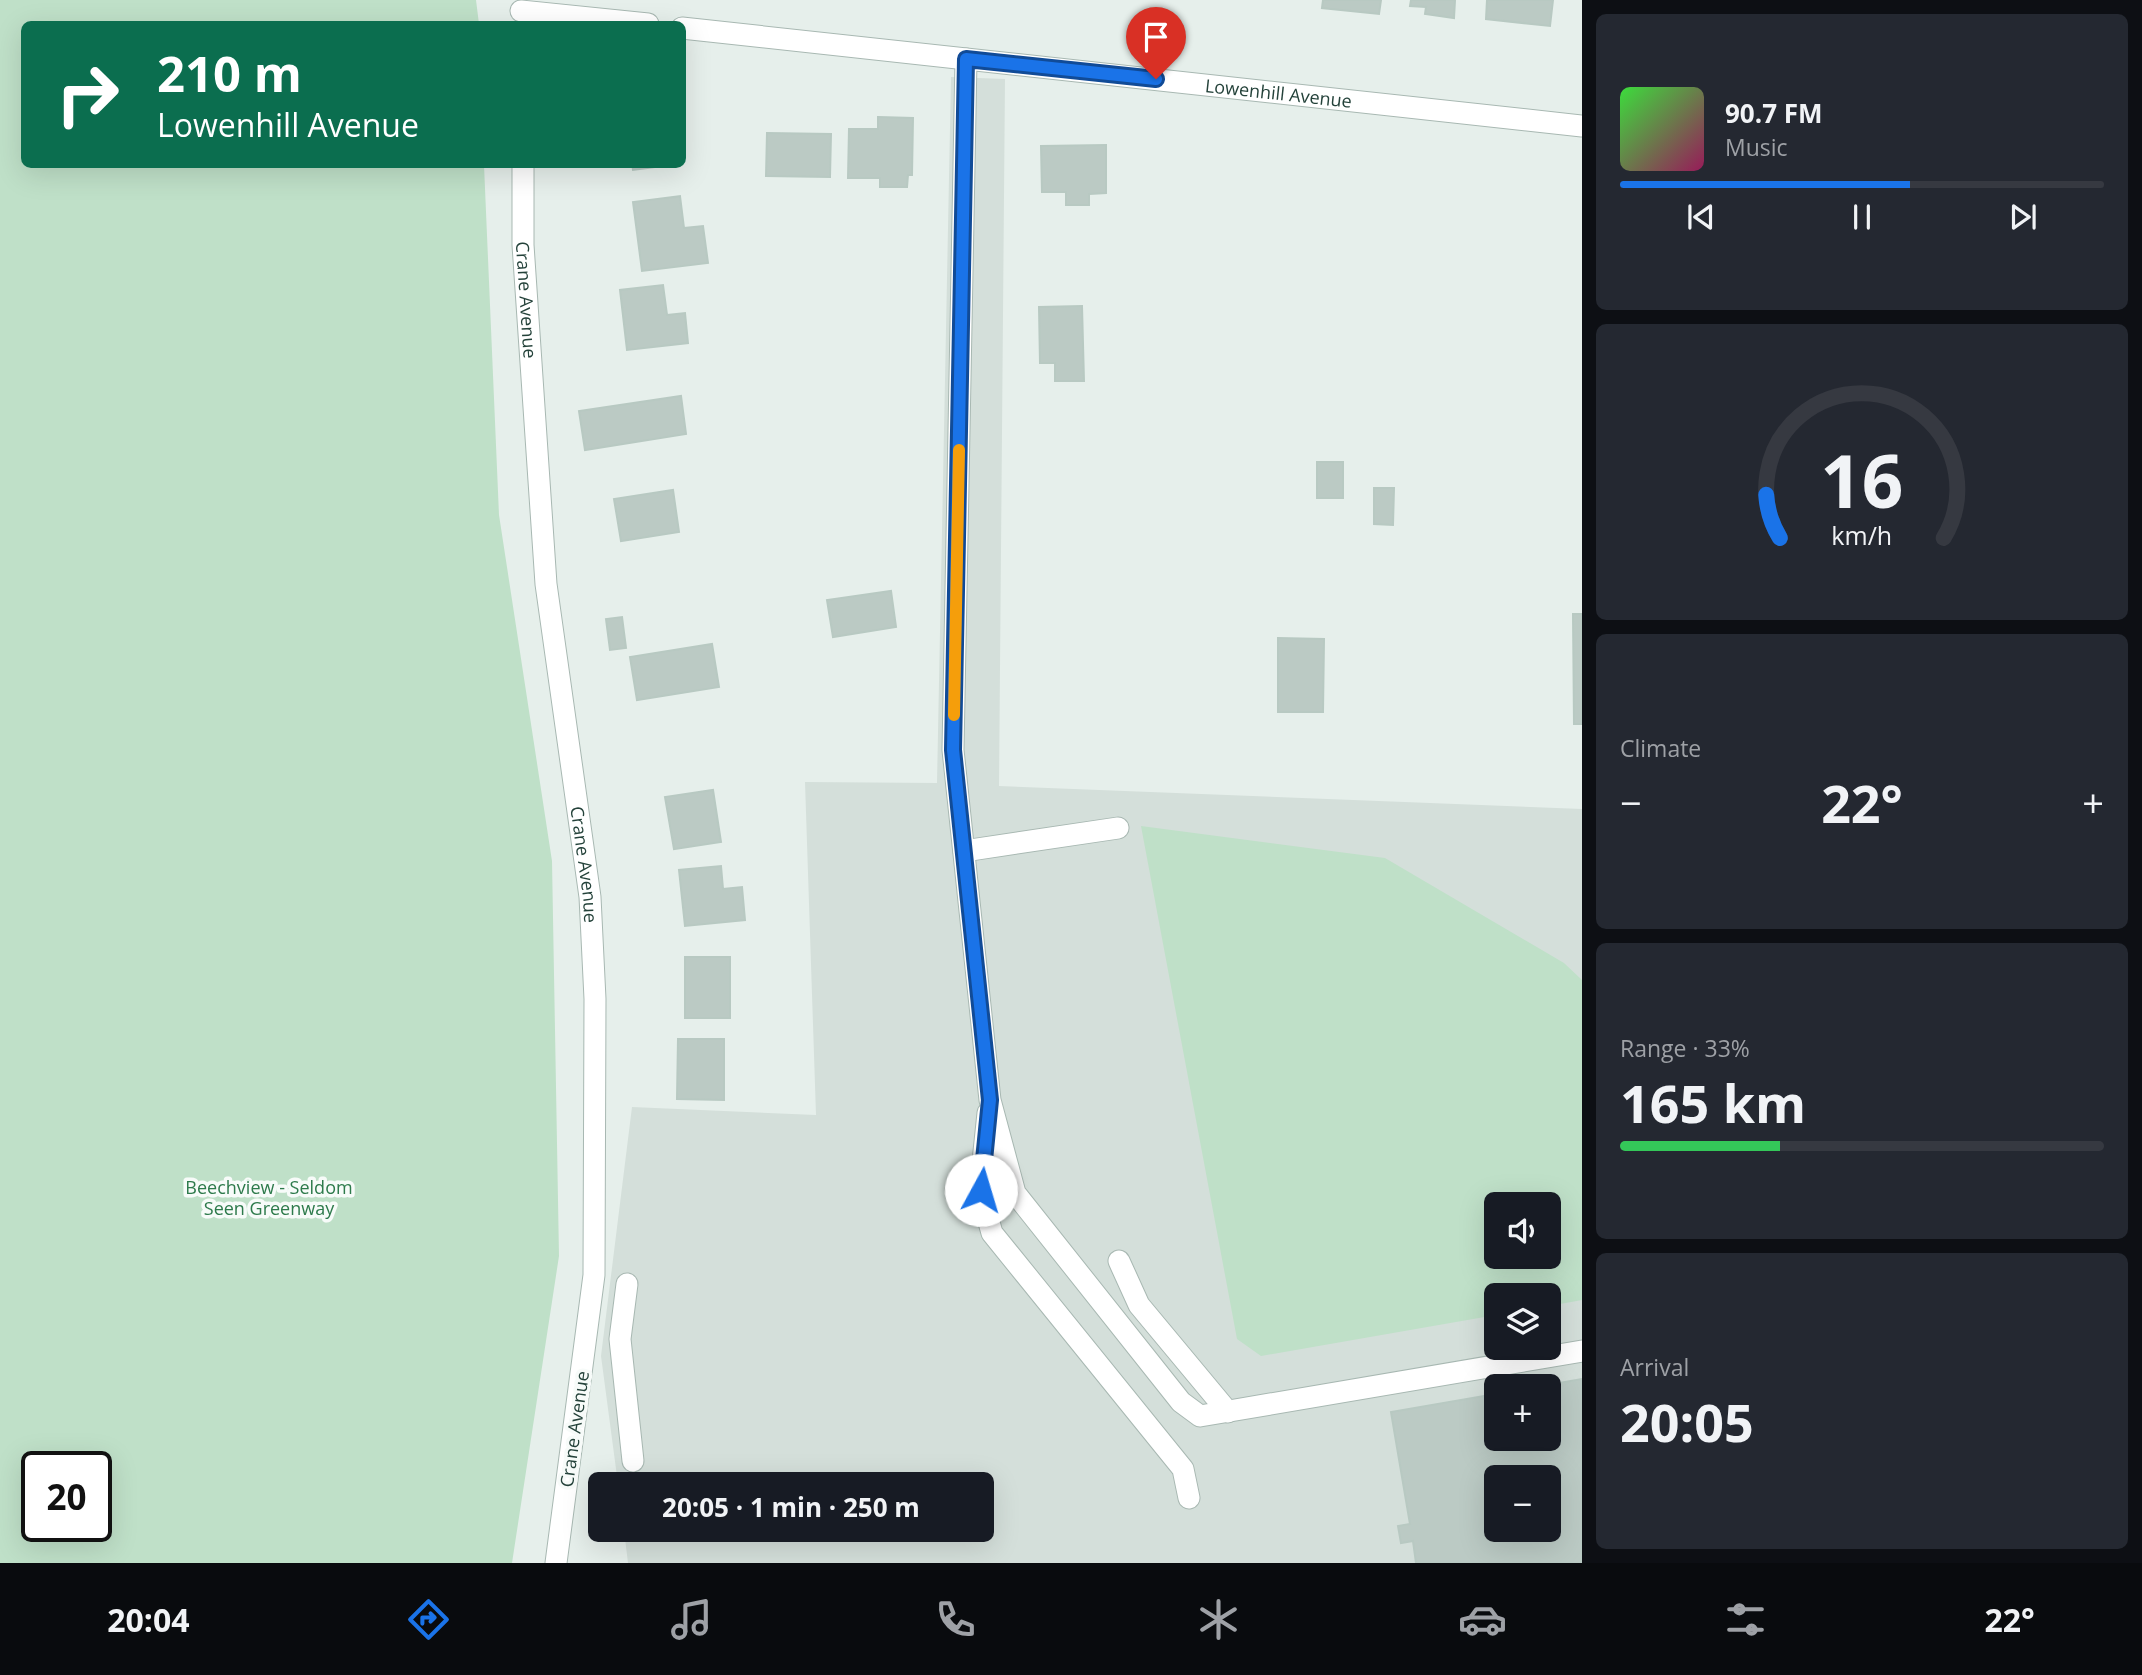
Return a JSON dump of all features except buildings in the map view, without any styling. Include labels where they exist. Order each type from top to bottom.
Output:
[{"type":"street","points":[[521,12],[616,21]]},
{"type":"street","name":"Lowenhill Avenue","points":[[686,28],[1582,126]]},
{"type":"street","points":[[966,59],[953,750],[990,1100],[1015,1193],[1181,1402],[1200,1416],[1582,1350]]},
{"type":"street","name":"Crane Avenue","points":[[523,168],[523,245],[546,584],[590,897],[595,999],[594,1275],[556,1563]]},
{"type":"street","points":[[964,851],[1118,828]]},
{"type":"street","points":[[990,1100],[981,1190],[992,1233],[1184,1469],[1189,1498]]},
{"type":"street","points":[[1119,1261],[1139,1305],[1228,1412]]},
{"type":"street","points":[[627,1284],[620,1339],[633,1461]]},
{"type":"shaded area","points":[[951,77],[1005,79],[999,786],[1582,809],[1582,1563],[628,1563],[625,1542],[994,1542],[994,1472],[616,1472],[601,1356],[632,1107],[816,1115],[805,782],[937,783]]},
{"type":"green space","name":"Beechview - Seldom Seen Greenway","points":[[0,0],[476,0],[479,21],[21,21],[21,168],[484,168],[499,515],[552,861],[559,1256],[512,1563],[0,1563]]},
{"type":"green space","points":[[1141,826],[1385,858],[1564,963],[1582,980],[1582,1300],[1561,1304],[1561,1283],[1484,1283],[1484,1317],[1261,1356],[1237,1339]]},
{"type":"slow traffic","points":[[954,715],[959,450]]},
{"type":"route","points":[[981,1190],[990,1100],[953,750],[966,59],[1156,79]]}]
